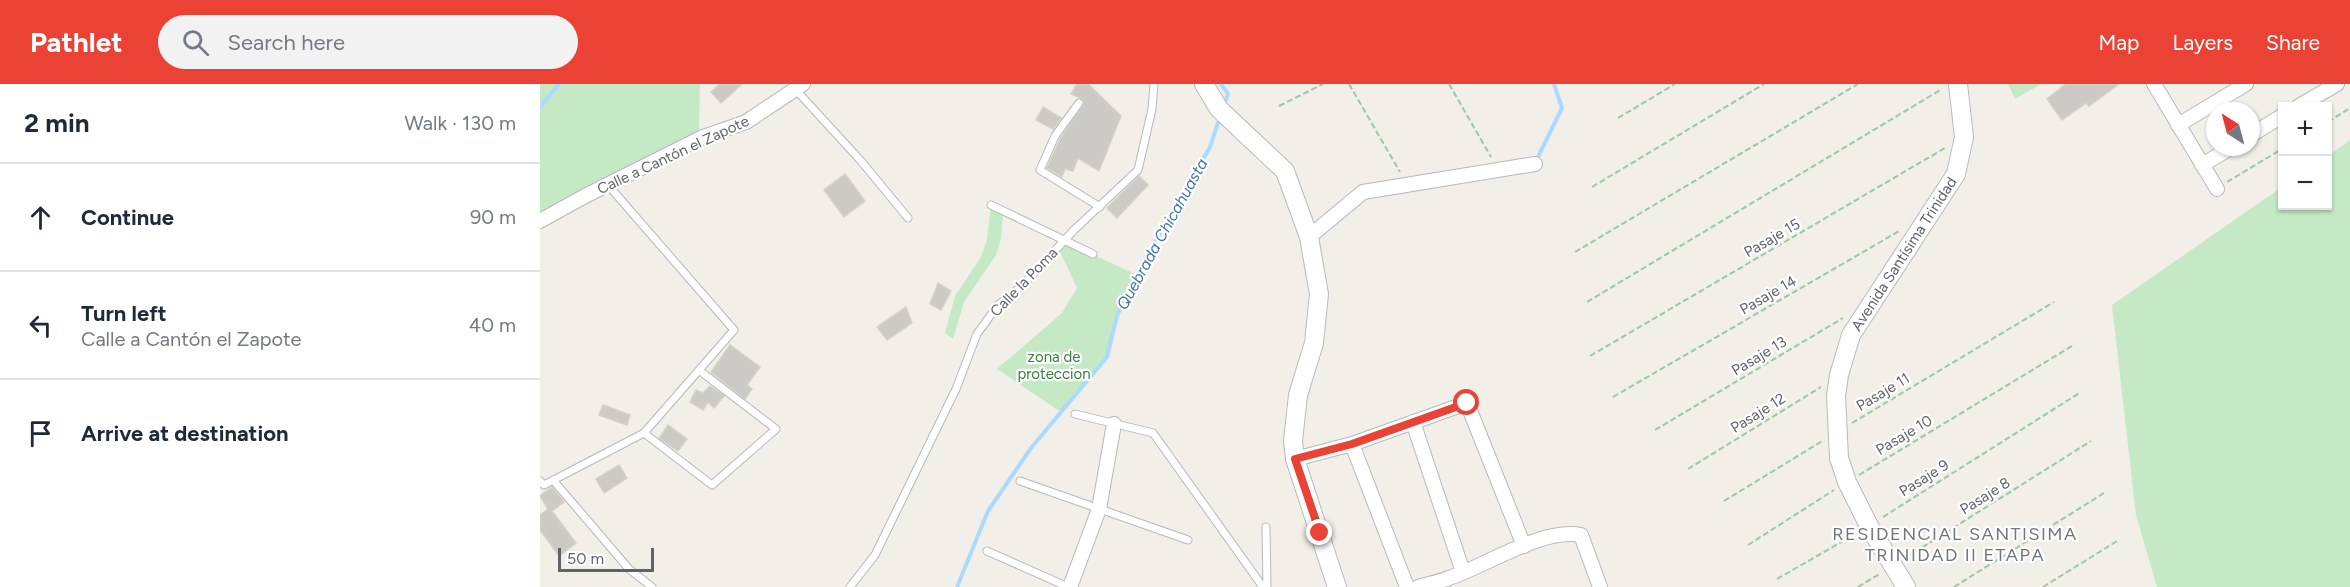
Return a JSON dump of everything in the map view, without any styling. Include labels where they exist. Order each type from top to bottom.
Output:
[{"type":"street","points":[[1204,84],[1219,109],[1285,171],[1309,237],[1319,294],[1314,343],[1299,395],[1293,441],[1295,459],[1337,587]]},
{"type":"street","name":"Avenida Santísima Trinidad","points":[[1906,587],[1892,566],[1847,482],[1839,458],[1836,396],[1839,375],[1851,335],[1956,174],[1964,137],[1958,84]]},
{"type":"street","points":[[2178,126],[2246,84]]},
{"type":"street","points":[[2306,102],[2337,84]]},
{"type":"street","points":[[2155,85],[2217,189]]},
{"type":"street","name":"Calle a Cantón el Zapote","points":[[540,221],[703,137],[747,122],[800,87]]},
{"type":"street","points":[[2260,130],[2278,119]]},
{"type":"street","points":[[2202,165],[2217,156]]},
{"type":"street","points":[[1309,237],[1363,192],[1534,164]]},
{"type":"street","points":[[1295,459],[1352,444],[1467,403],[1524,546]]},
{"type":"street","points":[[1413,422],[1463,572]]},
{"type":"street","points":[[1069,587],[1099,509],[1114,424]]},
{"type":"street","points":[[1352,444],[1407,587]]},
{"type":"street","points":[[1418,587],[1463,572],[1524,546],[1568,532],[1581,535],[1597,586]]},
{"type":"lane","name":"Calle la Poma","points":[[850,587],[875,555],[956,389],[977,334],[998,304],[1023,285],[1064,241],[1138,170],[1152,109],[1154,84]]},
{"type":"lane","points":[[800,87],[908,218]]},
{"type":"lane","points":[[1079,103],[1055,136],[1040,170],[1100,207]]},
{"type":"lane","points":[[540,481],[544,485],[644,433],[734,330],[608,185]]},
{"type":"lane","points":[[992,205],[1093,254]]},
{"type":"lane","points":[[644,433],[712,485],[776,429],[700,371]]},
{"type":"lane","points":[[1075,414],[1153,433],[1265,587]]},
{"type":"lane","points":[[553,480],[629,569],[652,587]]},
{"type":"lane","points":[[1020,481],[1188,540]]},
{"type":"lane","points":[[1265,587],[1266,527]]},
{"type":"lane","points":[[987,551],[1069,587]]},
{"type":"path","points":[[1278,106],[1323,84]]},
{"type":"path","points":[[1349,84],[1408,185]]},
{"type":"path","points":[[1449,84],[1498,170]]},
{"type":"path","points":[[1618,118],[1675,84]]},
{"type":"path","points":[[1592,187],[1764,84]]},
{"type":"path","points":[[1575,252],[1858,84]]},
{"type":"path","points":[[1587,302],[1950,84]]},
{"type":"path","points":[[2332,119],[2350,108]]},
{"type":"path","name":"Pasaje 15","points":[[1590,356],[1964,137]]},
{"type":"path","points":[[2217,189],[2278,152]]},
{"type":"path","name":"Pasaje 14","points":[[1612,397],[1902,229]]},
{"type":"path","name":"Pasaje 11","points":[[1724,501],[2054,302]]},
{"type":"path","name":"Pasaje 13","points":[[1655,430],[1844,317]]},
{"type":"path","name":"Pasaje 10","points":[[1748,545],[1847,482],[2072,346]]},
{"type":"path","name":"Pasaje 12","points":[[1688,469],[1839,375]]},
{"type":"path","name":"Pasaje 9","points":[[1777,579],[1869,525],[2081,392]]},
{"type":"path","name":"Pasaje 8","points":[[1858,587],[2091,441]]},
{"type":"path","points":[[1954,587],[2104,493]]},
{"type":"path","points":[[2043,587],[2117,541]]},
{"type":"green space","points":[[540,84],[700,84],[699,133],[540,217]]},
{"type":"green space","points":[[2008,84],[2041,84],[2015,99]]},
{"type":"green space","points":[[2350,140],[2350,587],[2157,587],[2136,515],[2112,305],[2278,190],[2278,210],[2332,210],[2332,153]]},
{"type":"green space","points":[[991,205],[1003,214],[1001,239],[996,255],[964,302],[953,339],[945,333],[955,296],[981,257],[987,240]]},
{"type":"green space","name":"zona de proteccion","points":[[1064,241],[1137,275],[1117,316],[1105,359],[1061,412],[997,369],[1062,313],[1077,288],[1058,247]]},
{"type":"building","points":[[720,84],[742,84],[721,103],[711,92]]},
{"type":"building","points":[[1077,84],[1088,84],[1121,116],[1099,171],[1078,158],[1073,171],[1065,169],[1062,177],[1047,168],[1060,139],[1084,104],[1083,99],[1071,94]]},
{"type":"building","points":[[2066,84],[2119,84],[2089,106],[2086,103],[2062,120],[2047,99]]},
{"type":"building","points":[[1043,107],[1061,118],[1053,129],[1036,120]]},
{"type":"building","points":[[845,174],[865,201],[844,217],[824,190]]},
{"type":"building","points":[[1139,176],[1148,185],[1117,218],[1107,208]]},
{"type":"building","points":[[938,283],[951,291],[941,310],[930,304]]},
{"type":"building","points":[[906,307],[912,323],[887,340],[877,327]]},
{"type":"building","points":[[730,345],[760,367],[747,385],[752,389],[745,399],[711,372]]},
{"type":"building","points":[[710,386],[724,396],[714,408],[708,402],[703,410],[690,402],[696,390],[703,393]]},
{"type":"building","points":[[603,405],[630,415],[627,425],[599,415]]},
{"type":"building","points":[[668,425],[687,439],[678,451],[659,438]]},
{"type":"building","points":[[619,465],[627,478],[604,493],[596,479]]},
{"type":"building","points":[[552,487],[564,502],[552,511],[576,543],[559,556],[540,530],[540,515],[548,509],[540,496]]},
{"type":"waterway","points":[[540,107],[559,84]]},
{"type":"waterway","name":"Quebrada Chicahuasta","points":[[1221,84],[1228,94],[1226,100]]},
{"type":"waterway","points":[[1536,161],[1562,108],[1554,84]]},
{"type":"waterway","name":"Quebrada Chicahuasta","points":[[957,587],[988,511],[1031,448],[1107,357],[1117,316],[1142,264],[1210,147],[1218,123]]},
{"type":"district","name":"RESIDENCIAL SANTISIMA TRINIDAD II ETAPA","points":[[1955,544]]},
{"type":"route","points":[[1320,533],[1295,459],[1352,444],[1467,403]]}]
